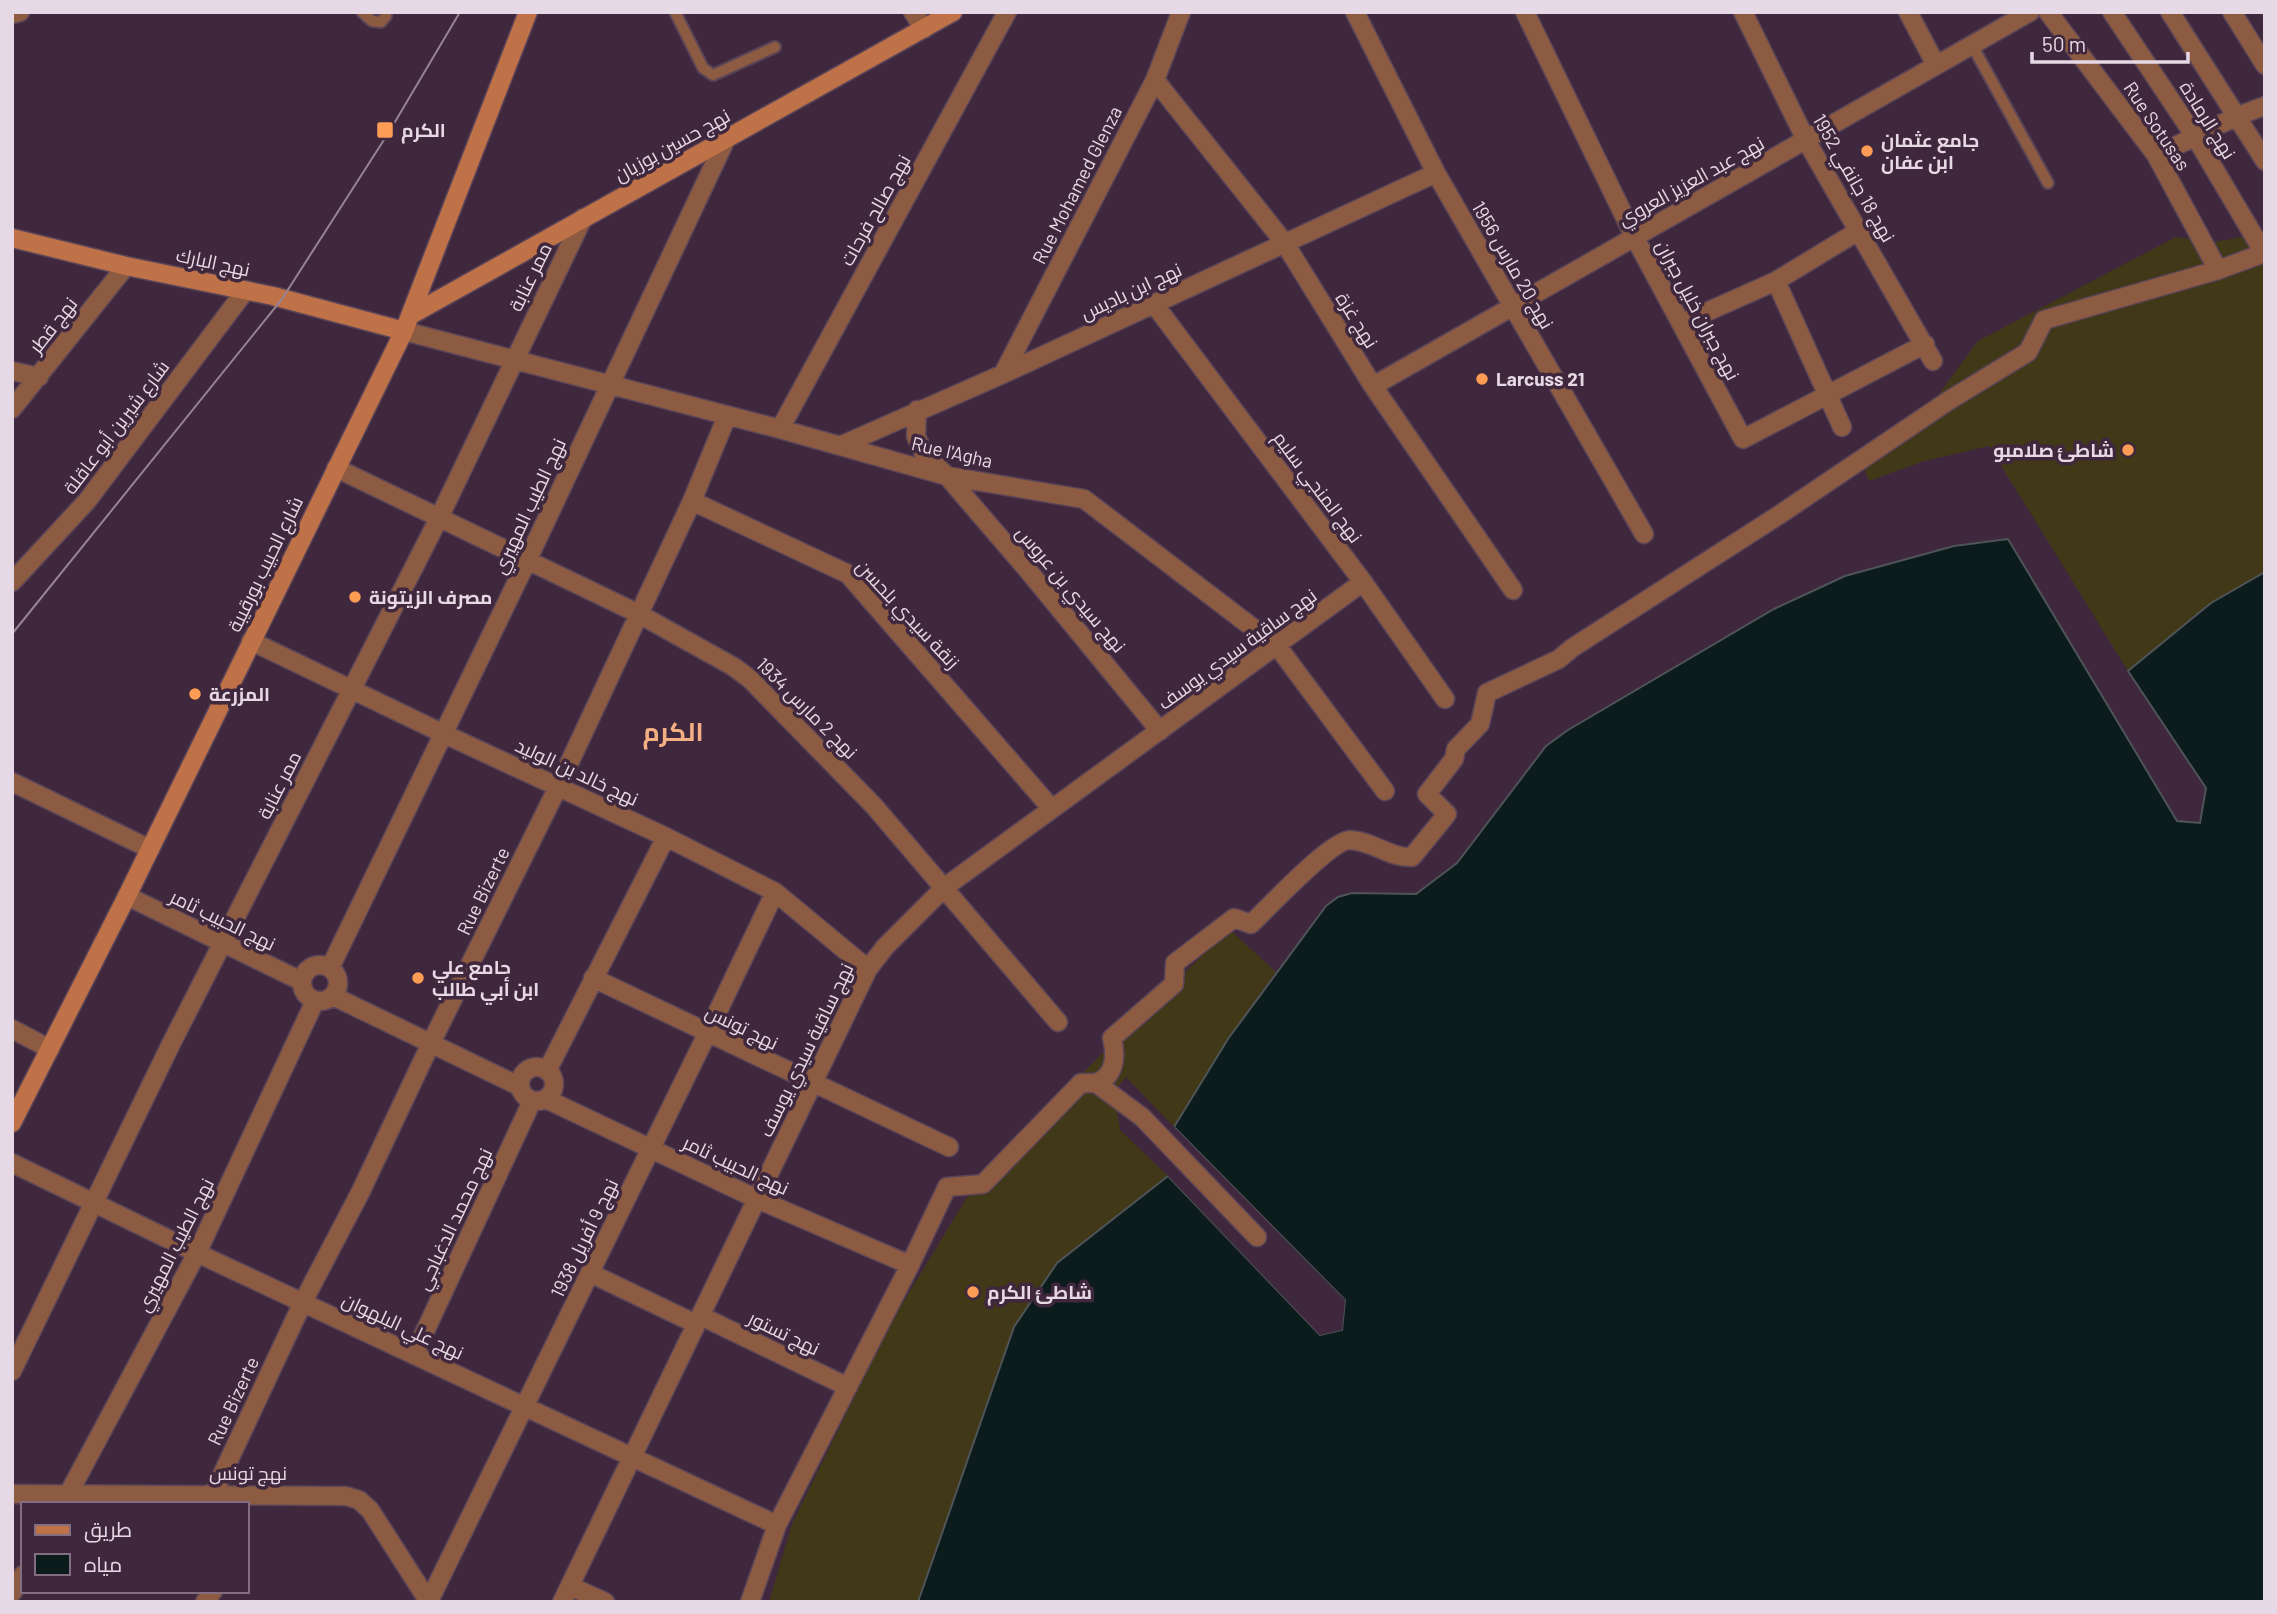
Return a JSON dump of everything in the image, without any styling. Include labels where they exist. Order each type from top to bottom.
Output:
[{"type":"main road","name":"شارع الحبيب بورقيبة","points":[[12,1123],[127,896],[408,323],[528,12]]},
{"type":"main road","name":"نهج حسين بوزيان","points":[[408,323],[583,218],[953,12]]},
{"type":"main road","name":"نهج البارك","points":[[12,238],[126,266],[408,323]]},
{"type":"street","points":[[12,14],[20,12]]},
{"type":"street","points":[[912,12],[924,29]]},
{"type":"street","name":"نهج صالح فرحات","points":[[780,429],[1007,12]]},
{"type":"street","name":"Rue Mohamed Glenza","points":[[1003,374],[1155,80],[1181,12]]},
{"type":"street","name":"نهج 20 مارس 1956","points":[[1355,12],[1436,173],[1644,534]]},
{"type":"street","name":"نهج جبران خليل جبران","points":[[1525,12],[1634,236],[1744,439],[1829,395]]},
{"type":"street","name":"نهج 18 جانفي 1952","points":[[1743,12],[1806,140],[1933,361]]},
{"type":"street","points":[[1908,12],[1936,65]]},
{"type":"street","name":"نهج عبد العزيز العروي","points":[[1373,386],[2030,12]]},
{"type":"street","name":"Rue Sotusas","points":[[2048,12],[2156,155],[2218,270]]},
{"type":"street","name":"نهج الرمادة","points":[[2112,12],[2196,138],[2263,253]]},
{"type":"street","points":[[2170,12],[2265,161]]},
{"type":"street","points":[[2232,12],[2265,65]]},
{"type":"street","name":"نهج غزة","points":[[1155,80],[1284,242],[1373,386],[1513,590]]},
{"type":"street","points":[[2156,155],[2196,138],[2235,116],[2265,106]]},
{"type":"street","name":"نهج الطيب المهيري","points":[[330,968],[527,561],[727,137]]},
{"type":"street","name":"نهج ابن باديس","points":[[842,445],[1003,374],[1436,173]]},
{"type":"street","name":"ممر عنابة","points":[[12,1371],[222,944],[439,519],[513,359],[583,218]]},
{"type":"street","points":[[1682,323],[1776,281],[1860,230]]},
{"type":"street","points":[[1096,1083],[1114,1064],[1116,1049],[1113,1037],[1174,984],[1175,963],[1234,918],[1251,924],[1325,853],[1346,840],[1365,842],[1399,858],[1412,857],[1447,814],[1427,794],[1454,760],[1456,748],[1480,724],[1488,693],[1559,659],[1948,401],[2028,352],[2043,320],[2218,270],[2263,253]]},
{"type":"street","name":"نهج قطر","points":[[12,409],[126,266]]},
{"type":"street","points":[[1776,281],[1842,427]]},
{"type":"street","name":"شارع شيرين أبو عاقلة","points":[[12,582],[86,501],[245,290]]},
{"type":"street","name":"نهج المنجي سليم","points":[[1154,304],[1363,582],[1445,699]]},
{"type":"street","name":"Rue l'Agha","points":[[408,323],[513,359],[842,445],[947,476],[1084,499],[1278,647],[1385,791]]},
{"type":"street","points":[[1829,395],[1925,344]]},
{"type":"street","points":[[12,371],[39,377]]},
{"type":"street","name":"نهج سيدي بن عروس","points":[[917,410],[916,436],[919,446],[1078,630],[1160,731]]},
{"type":"street","name":"Rue Bizerte","points":[[213,1494],[303,1302],[361,1191],[558,787],[692,501],[727,416]]},
{"type":"street","name":"نهج 2 مارس 1934","points":[[336,468],[639,614],[734,667],[750,679],[874,806],[1058,1022]]},
{"type":"street","name":"زنقة سيدي بلحسن","points":[[692,501],[848,574],[1052,809]]},
{"type":"street","name":"نهج ساقية سيدي يوسف","points":[[566,1594],[811,1083],[868,969],[885,947],[945,887],[1278,647],[1363,582]]},
{"type":"street","name":"نهج خالد بن الوليد","points":[[251,642],[666,837],[775,892],[868,969]]},
{"type":"street","points":[[12,782],[150,849]]},
{"type":"street","points":[[547,1071],[666,837]]},
{"type":"street","name":"نهج 9 أفريل 1938","points":[[429,1601],[775,892]]},
{"type":"street","name":"نهج الحبيب ثامر","points":[[127,896],[301,981]]},
{"type":"street","points":[[324,965],[330,968],[338,981],[333,996],[325,1001],[315,1001],[303,992],[301,981],[312,967],[324,965]]},
{"type":"street","name":"نهج تونس","points":[[593,978],[949,1147]]},
{"type":"street","points":[[333,996],[519,1086]]},
{"type":"street","name":"نهج الطيب المهيري","points":[[66,1499],[197,1253],[315,1001]]},
{"type":"street","points":[[12,1029],[50,1049]]},
{"type":"street","points":[[541,1068],[547,1071],[554,1085],[539,1100],[523,1096],[519,1086],[520,1079],[528,1069],[541,1068]]},
{"type":"street","points":[[750,1602],[777,1525],[947,1188],[975,1186],[987,1181],[1081,1083],[1096,1083],[1142,1117],[1257,1237]]},
{"type":"street","name":"نهج الحبيب ثامر","points":[[539,1100],[910,1265]]},
{"type":"street","name":"نهج محمد الدغباجي","points":[[414,1354],[539,1100]]},
{"type":"street","name":"نهج علي البلهوان","points":[[12,1163],[197,1253],[777,1525]]},
{"type":"street","name":"نهج تستور","points":[[590,1273],[848,1387]]},
{"type":"street","name":"نهج تونس","points":[[12,1494],[66,1499],[213,1494],[332,1494],[359,1500],[370,1510],[429,1601]]},
{"type":"street","points":[[566,1594],[605,1602]]},
{"type":"lane","points":[[362,12],[372,21],[381,22],[386,12]]},
{"type":"lane","points":[[675,12],[703,68],[713,75],[775,47]]},
{"type":"lane","points":[[1972,45],[2048,183]]},
{"type":"sand","name":"شاطئ صلامبو","points":[[2265,233],[2265,572],[2211,603],[2128,671],[1989,446],[1924,461],[1869,481],[1859,455],[1928,409],[1978,341],[2176,237],[2213,242]]},
{"type":"sand","name":"شاطئ الکرم","points":[[1229,929],[1276,972],[1228,1039],[1174,1127],[1126,1077],[1114,1091],[1120,1130],[1168,1176],[1057,1263],[1014,1327],[918,1602],[769,1602],[792,1524],[891,1322],[983,1171]]},
{"type":"water","points":[[2008,539],[2177,821],[2200,823],[2206,788],[2128,671],[2211,603],[2265,572],[2265,1602],[918,1602],[1014,1327],[1057,1263],[1168,1176],[1320,1335],[1342,1330],[1345,1300],[1174,1127],[1228,1039],[1326,906],[1338,897],[1352,893],[1416,894],[1457,863],[1546,746],[1568,730],[1774,609],[1845,576],[1954,546]]},
{"type":"pier","points":[[1171,1124],[1345,1300],[1342,1330],[1320,1335],[1166,1174],[1171,1174],[1321,1331],[1338,1327],[1341,1301],[1171,1129]]},
{"type":"tram line","points":[[12,634],[282,299],[389,132],[460,12]]},
{"type":"place","name":"الكرم","points":[[385,130]]},
{"type":"place","name":"جامع عثمان ابن عفان","points":[[1867,151]]},
{"type":"place","name":"Larcuss 21","points":[[1482,379]]},
{"type":"place","name":"شاطئ صلامبو","points":[[2128,450]]},
{"type":"place","name":"مصرف الزيتونة","points":[[355,597]]},
{"type":"place","name":"المزرعة","points":[[195,694]]},
{"type":"place","name":"جامع علي ابن أبي طالب","points":[[418,978]]},
{"type":"place","name":"شاطئ الکرم","points":[[973,1292]]},
{"type":"district","name":"الكرم","points":[[673,732]]}]
